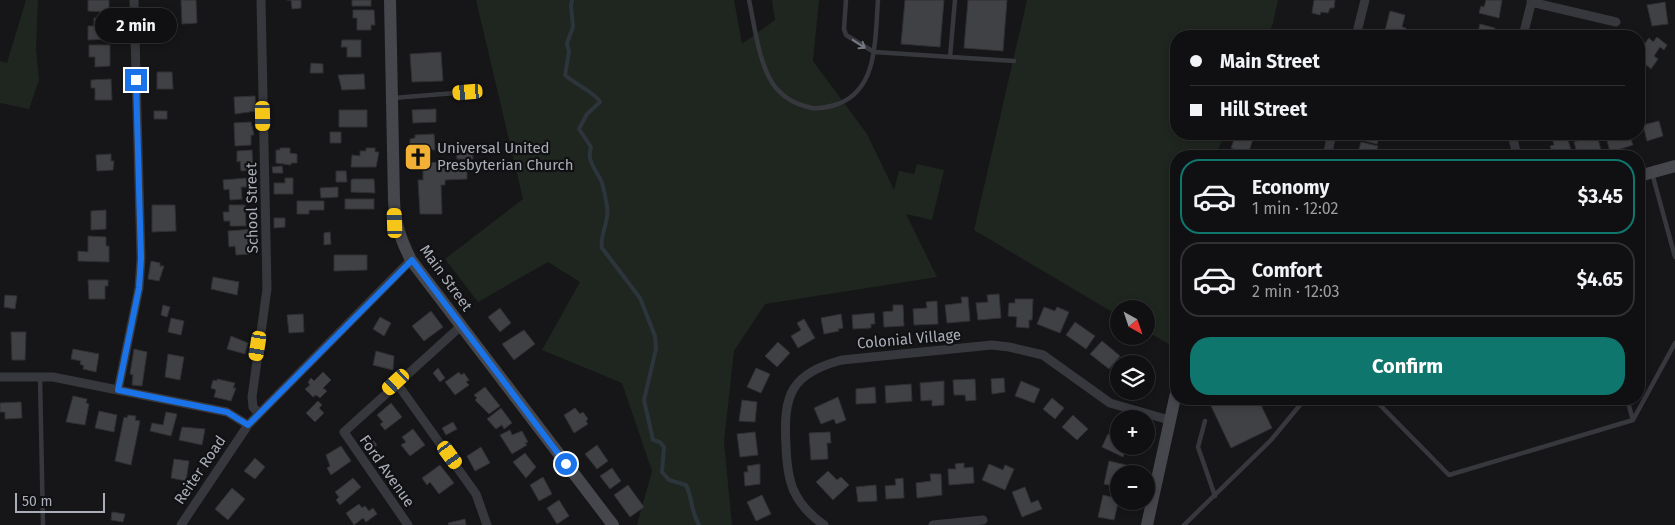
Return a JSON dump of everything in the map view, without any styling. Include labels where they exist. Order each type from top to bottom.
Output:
[{"type":"street","points":[[118,390],[139,288],[141,258],[134,0]]},
{"type":"street","name":"School Street","points":[[258,413],[253,407],[252,397],[267,289],[261,0]]},
{"type":"street","name":"Main Street","points":[[390,0],[395,223],[412,260],[460,326],[613,525]]},
{"type":"street","points":[[1358,30],[1365,0]]},
{"type":"street","points":[[1525,30],[1532,1],[1616,22]]},
{"type":"street","points":[[1645,174],[1675,166]]},
{"type":"street","name":"Reiter Road","points":[[181,525],[258,413],[412,260]]},
{"type":"street","points":[[460,326],[396,382],[476,494],[487,525]]},
{"type":"street","name":"Colonial Village","points":[[824,525],[811,515],[796,497],[787,473],[784,420],[787,401],[794,388],[818,366],[842,360],[992,345],[1009,346],[1043,355],[1119,407],[1169,420]]},
{"type":"street","points":[[0,377],[54,377],[227,412],[248,425]]},
{"type":"street","name":"Ford Avenue","points":[[396,382],[344,432],[408,525]]},
{"type":"street","points":[[1147,525],[1173,405]]},
{"type":"street","points":[[933,525],[983,520]]},
{"type":"lane","points":[[748,0],[766,70],[781,94],[801,105],[821,109],[847,100],[858,91],[866,80],[874,52],[878,0]]},
{"type":"lane","points":[[846,0],[844,29],[846,35],[874,52],[1014,61]]},
{"type":"lane","points":[[950,57],[955,0]]},
{"type":"lane","points":[[392,98],[468,92]]},
{"type":"lane","points":[[1651,172],[1675,257]]},
{"type":"lane","points":[[1645,398],[1675,343]]},
{"type":"lane","points":[[40,377],[43,525]]},
{"type":"lane","points":[[1184,525],[1271,440],[1300,405]]},
{"type":"lane","points":[[1380,405],[1449,475],[1633,420],[1641,405]]},
{"type":"lane","points":[[1629,405],[1633,420]]},
{"type":"lane","points":[[1205,421],[1198,448],[1215,496]]},
{"type":"shaded area","points":[[26,0],[38,0],[36,49],[39,80],[29,109],[0,103],[0,61],[7,63]]},
{"type":"shaded area","points":[[476,0],[734,0],[742,44],[775,20],[772,0],[819,0],[813,61],[867,134],[894,190],[899,171],[914,174],[917,164],[944,170],[932,220],[906,214],[937,277],[765,304],[734,351],[724,442],[732,525],[637,525],[652,471],[622,383],[542,350],[580,282],[548,262],[478,302],[445,259],[523,199]]},
{"type":"shaded area","points":[[1027,0],[1278,0],[1270,30],[1170,30],[1170,140],[1222,140],[1218,150],[1170,150],[1170,343],[1169,344],[1155,336],[1155,300],[1110,300],[1110,311],[974,230]]},
{"type":"building","points":[[88,0],[109,0],[109,12],[88,11]]},
{"type":"building","points":[[181,0],[196,0],[197,23],[182,24]]},
{"type":"building","points":[[291,0],[301,0],[301,8],[292,9]]},
{"type":"building","points":[[352,0],[371,0],[371,6],[352,6]]},
{"type":"building","points":[[905,0],[944,0],[940,47],[901,44]]},
{"type":"building","points":[[968,0],[1007,0],[1003,51],[964,48]]},
{"type":"building","points":[[1314,0],[1335,0],[1334,8],[1330,8],[1328,13],[1321,12],[1320,15],[1312,13]]},
{"type":"building","points":[[1486,0],[1502,0],[1499,18],[1479,13],[1481,6],[1484,7]]},
{"type":"building","points":[[1665,2],[1668,24],[1652,26],[1647,5]]},
{"type":"building","points":[[353,10],[374,10],[375,25],[371,25],[371,30],[357,30],[357,18],[353,18]]},
{"type":"building","points":[[1390,11],[1405,15],[1402,27],[1406,28],[1406,30],[1385,30]]},
{"type":"building","points":[[94,18],[109,18],[109,39],[88,40],[88,26],[94,26]]},
{"type":"building","points":[[1480,24],[1495,28],[1494,30],[1478,30]]},
{"type":"building","points":[[1657,37],[1667,45],[1664,50],[1660,47],[1654,56],[1658,59],[1651,69],[1645,64],[1645,43],[1649,38],[1653,42]]},
{"type":"building","points":[[342,40],[361,40],[361,57],[347,57],[347,47],[341,47]]},
{"type":"building","points":[[89,45],[110,45],[110,66],[95,67],[95,57],[89,57]]},
{"type":"building","points":[[441,52],[443,81],[412,82],[410,54]]},
{"type":"building","points":[[311,63],[323,64],[323,73],[310,73]]},
{"type":"building","points":[[157,72],[172,72],[173,89],[157,89]]},
{"type":"building","points":[[364,74],[365,89],[342,90],[338,75]]},
{"type":"building","points":[[111,79],[112,100],[95,100],[95,88],[91,88],[91,80]]},
{"type":"building","points":[[255,96],[256,111],[235,114],[234,97]]},
{"type":"building","points":[[436,109],[436,122],[413,123],[412,110]]},
{"type":"building","points":[[339,110],[367,110],[367,127],[339,127]]},
{"type":"building","points":[[154,111],[167,111],[167,119],[154,119]]},
{"type":"building","points":[[1659,121],[1663,136],[1647,141],[1645,124]]},
{"type":"building","points":[[251,122],[254,135],[251,135],[251,145],[235,146],[234,123]]},
{"type":"building","points":[[330,132],[341,132],[341,143],[330,143]]},
{"type":"building","points":[[434,134],[435,150],[410,149],[410,139],[415,138],[415,135]]},
{"type":"building","points":[[1234,140],[1253,140],[1249,150],[1231,148]]},
{"type":"building","points":[[1361,140],[1378,140],[1377,144]]},
{"type":"building","points":[[1553,140],[1568,140],[1571,150],[1551,150],[1550,146],[1554,145]]},
{"type":"building","points":[[1598,140],[1601,150],[1576,150],[1574,142]]},
{"type":"building","points":[[1607,140],[1631,140],[1633,145],[1617,150],[1610,150]]},
{"type":"building","points":[[1361,142],[1378,146],[1377,150],[1359,150]]},
{"type":"building","points":[[472,144],[473,159],[457,159],[456,145]]},
{"type":"building","points":[[280,148],[290,148],[290,153],[297,154],[297,163],[291,163],[291,165],[276,163],[276,150],[280,150]]},
{"type":"building","points":[[366,148],[375,148],[375,152],[379,152],[376,167],[351,167],[352,155],[360,156],[360,151],[366,151]]},
{"type":"building","points":[[252,150],[253,170],[241,171],[240,161],[237,162],[237,151]]},
{"type":"building","points":[[111,154],[111,161],[114,161],[113,170],[97,171],[96,155]]},
{"type":"building","points":[[467,161],[467,179],[445,180],[445,185],[441,185],[442,214],[420,214],[418,180],[423,180],[423,163]]},
{"type":"building","points":[[282,166],[283,173],[273,173],[272,167]]},
{"type":"building","points":[[336,171],[346,171],[347,182],[336,182]]},
{"type":"building","points":[[247,178],[248,187],[241,187],[242,199],[230,200],[229,189],[224,190],[223,180]]},
{"type":"building","points":[[285,178],[293,178],[293,194],[274,194],[274,183],[285,183]]},
{"type":"building","points":[[374,179],[375,193],[351,192],[351,180]]},
{"type":"building","points":[[338,187],[338,197],[321,198],[320,188]]},
{"type":"building","points":[[345,199],[374,199],[374,209],[345,209]]},
{"type":"building","points":[[297,201],[324,201],[324,210],[309,210],[309,214],[297,214]]},
{"type":"building","points":[[152,205],[175,205],[176,231],[152,232]]},
{"type":"building","points":[[229,205],[245,205],[246,226],[230,226],[230,221],[224,221],[223,212],[229,212]]},
{"type":"building","points":[[106,210],[106,229],[91,230],[91,211]]},
{"type":"building","points":[[274,218],[285,218],[285,227],[274,228]]},
{"type":"building","points":[[254,229],[255,245],[250,245],[251,254],[236,255],[235,246],[229,247],[228,231]]},
{"type":"building","points":[[330,232],[331,244],[324,245],[324,233]]},
{"type":"building","points":[[88,236],[106,237],[106,246],[109,246],[109,262],[78,261],[78,251],[88,252]]},
{"type":"building","points":[[334,255],[367,255],[367,270],[334,271]]},
{"type":"building","points":[[151,261],[164,266],[159,281],[148,279]]},
{"type":"building","points":[[213,277],[239,282],[237,295],[211,289]]},
{"type":"building","points":[[88,280],[108,280],[108,286],[105,286],[105,299],[89,299]]},
{"type":"building","points":[[999,294],[1001,318],[978,320],[976,303],[988,302],[987,295]]},
{"type":"building","points":[[5,295],[17,296],[15,309],[4,307]]},
{"type":"building","points":[[961,297],[968,297],[970,321],[947,323],[945,305],[962,303]]},
{"type":"building","points":[[1015,299],[1033,299],[1032,320],[1029,320],[1029,328],[1016,327],[1017,317],[1008,316],[1009,303],[1015,303]]},
{"type":"building","points":[[937,301],[938,324],[914,325],[913,309],[927,308],[926,302]]},
{"type":"building","points":[[163,305],[170,307],[167,317],[161,315]]},
{"type":"building","points":[[893,305],[903,305],[904,326],[884,327],[883,312],[893,311]]},
{"type":"building","points":[[1044,307],[1055,311],[1057,307],[1069,312],[1060,333],[1037,324]]},
{"type":"building","points":[[500,308],[511,323],[500,332],[488,317]]},
{"type":"building","points":[[431,311],[443,327],[424,341],[412,326]]},
{"type":"building","points":[[874,313],[875,324],[871,324],[871,328],[853,329],[852,315]]},
{"type":"building","points":[[303,314],[304,332],[289,333],[287,315]]},
{"type":"building","points":[[841,314],[843,328],[838,329],[839,331],[824,334],[821,318]]},
{"type":"building","points":[[380,317],[391,323],[384,336],[373,329]]},
{"type":"building","points":[[171,318],[184,321],[181,335],[168,332]]},
{"type":"building","points":[[804,319],[815,338],[798,348],[791,336],[801,330],[797,323]]},
{"type":"building","points":[[1075,322],[1095,336],[1086,349],[1066,335]]},
{"type":"building","points":[[524,330],[535,344],[514,360],[502,344]]},
{"type":"building","points":[[11,332],[26,332],[25,360],[12,360]]},
{"type":"building","points":[[231,336],[248,343],[245,354],[227,349]]},
{"type":"building","points":[[1102,341],[1119,355],[1110,355],[1109,369],[1090,354]]},
{"type":"building","points":[[778,342],[790,353],[777,367],[765,356]]},
{"type":"building","points":[[73,349],[99,354],[96,372],[83,369],[84,366],[80,364],[81,361],[71,359]]},
{"type":"building","points":[[134,349],[147,352],[142,386],[132,385],[133,375],[130,374]]},
{"type":"building","points":[[376,351],[394,356],[393,370],[373,365]]},
{"type":"building","points":[[168,354],[184,357],[180,380],[165,377]]},
{"type":"building","points":[[438,368],[445,378],[440,382],[433,373]]},
{"type":"building","points":[[756,368],[770,374],[761,393],[747,387]]},
{"type":"building","points":[[323,372],[331,380],[323,388],[327,391],[320,398],[316,395],[313,397],[305,389],[310,385],[308,382],[311,378],[314,381]]},
{"type":"building","points":[[459,372],[461,375],[464,373],[469,380],[466,382],[469,385],[455,395],[445,382]]},
{"type":"building","points":[[1004,378],[1005,392],[992,394],[991,379]]},
{"type":"building","points":[[217,379],[235,383],[233,388],[236,388],[231,401],[214,397],[216,390],[211,388],[213,380],[217,381]]},
{"type":"building","points":[[975,379],[976,400],[966,401],[965,395],[954,395],[953,380]]},
{"type":"building","points":[[944,381],[944,405],[932,406],[932,400],[921,401],[920,383]]},
{"type":"building","points":[[1021,381],[1040,389],[1034,403],[1015,396]]},
{"type":"building","points":[[911,384],[912,401],[886,403],[885,386]]},
{"type":"building","points":[[485,387],[500,406],[489,414],[475,400],[477,398],[474,395]]},
{"type":"building","points":[[875,387],[876,403],[856,404],[856,389]]},
{"type":"building","points":[[73,396],[87,399],[86,403],[89,404],[85,425],[66,422]]},
{"type":"building","points":[[838,397],[846,420],[836,424],[834,419],[821,424],[814,408]]},
{"type":"building","points":[[1052,398],[1064,408],[1055,419],[1043,409]]},
{"type":"building","points":[[742,400],[757,402],[755,422],[739,421]]},
{"type":"building","points":[[318,401],[322,405],[319,408],[324,413],[315,422],[306,413]]},
{"type":"building","points":[[21,402],[22,418],[5,419],[5,412],[0,412],[0,403]]},
{"type":"building","points":[[391,403],[402,417],[385,430],[380,424],[383,422],[377,415]]},
{"type":"building","points":[[1261,405],[1272,428],[1231,448],[1211,406]]},
{"type":"building","points":[[501,408],[512,423],[504,429],[502,425],[496,429],[487,419]]},
{"type":"building","points":[[575,408],[580,414],[583,412],[588,419],[586,421],[588,424],[574,433],[564,415]]},
{"type":"building","points":[[99,411],[117,415],[114,432],[95,428]]},
{"type":"building","points":[[166,412],[177,414],[171,436],[150,431],[152,423],[163,425]]},
{"type":"building","points":[[128,415],[136,416],[135,420],[140,421],[131,465],[115,461],[124,417],[127,418]]},
{"type":"building","points":[[1073,415],[1088,429],[1077,440],[1062,427]]},
{"type":"building","points":[[453,422],[457,429],[446,435],[442,428]]},
{"type":"building","points":[[182,427],[205,429],[202,445],[179,440]]},
{"type":"building","points":[[413,429],[425,445],[410,456],[401,445],[406,442],[402,437]]},
{"type":"building","points":[[510,430],[512,435],[522,431],[528,442],[525,443],[527,445],[512,454],[500,435]]},
{"type":"building","points":[[755,432],[758,455],[740,457],[737,434]]},
{"type":"building","points":[[830,432],[831,443],[827,443],[828,459],[811,460],[809,433]]},
{"type":"building","points":[[368,434],[377,445],[369,451],[360,439]]},
{"type":"building","points":[[1108,434],[1110,435],[1110,451],[1102,447]]},
{"type":"building","points":[[597,445],[608,461],[597,469],[585,454]]},
{"type":"building","points":[[341,446],[351,461],[331,475],[327,468],[330,466],[326,455]]},
{"type":"building","points":[[481,447],[490,463],[475,471],[467,456]]},
{"type":"building","points":[[525,453],[536,467],[526,478],[513,462]]},
{"type":"building","points":[[255,458],[265,467],[255,479],[244,471]]},
{"type":"building","points":[[174,459],[189,461],[186,481],[171,478]]},
{"type":"building","points":[[1109,461],[1126,465],[1110,465],[1110,485],[1104,484]]},
{"type":"building","points":[[964,463],[964,468],[973,467],[974,483],[949,485],[948,469],[956,469],[955,464]]},
{"type":"building","points":[[760,464],[760,484],[745,486],[744,472],[748,472],[747,466]]},
{"type":"building","points":[[989,464],[1003,470],[1005,465],[1014,469],[1005,490],[982,480]]},
{"type":"building","points":[[440,465],[454,483],[439,494],[430,482],[427,485],[422,478]]},
{"type":"building","points":[[612,468],[621,481],[610,489],[600,476]]},
{"type":"building","points":[[828,471],[837,480],[841,477],[849,485],[833,500],[816,482]]},
{"type":"building","points":[[930,474],[941,474],[942,495],[917,498],[916,483],[931,481]]},
{"type":"building","points":[[543,477],[552,494],[539,501],[530,485]]},
{"type":"building","points":[[353,478],[361,487],[340,505],[336,500],[339,497],[335,492]]},
{"type":"building","points":[[903,478],[904,498],[886,499],[885,486],[896,485],[895,479]]},
{"type":"building","points":[[628,485],[644,507],[630,517],[614,495]]},
{"type":"building","points":[[876,485],[877,501],[858,502],[856,487]]},
{"type":"building","points":[[1025,487],[1031,503],[1038,500],[1042,509],[1022,517],[1012,492]]},
{"type":"building","points":[[232,488],[245,499],[228,520],[215,509]]},
{"type":"building","points":[[762,495],[771,514],[756,521],[747,502]]},
{"type":"building","points":[[1103,495],[1110,497],[1110,510],[1116,510],[1114,520],[1098,517]]},
{"type":"building","points":[[559,500],[569,516],[557,524],[547,508]]},
{"type":"building","points":[[359,504],[362,508],[365,506],[369,511],[373,508],[377,514],[366,522],[363,518],[354,525],[346,513]]},
{"type":"building","points":[[112,512],[125,514],[123,522],[111,520]]},
{"type":"building","points":[[465,519],[466,525],[449,525],[448,523]]},
{"type":"waterway","points":[[572,0],[573,27],[567,43],[569,52],[565,75],[600,102],[587,114],[579,129],[591,147],[591,162],[602,183],[606,200],[608,212],[601,243],[602,248],[640,298],[655,336],[656,349],[644,400],[653,440],[660,442],[664,447],[662,472],[669,480],[686,485],[699,525]]},
{"type":"place","name":"Universal United Presbyterian Church","points":[[418,157]]},
{"type":"route","points":[[136,80],[141,258],[139,288],[118,390],[227,412],[248,425],[412,260],[566,464]]}]
